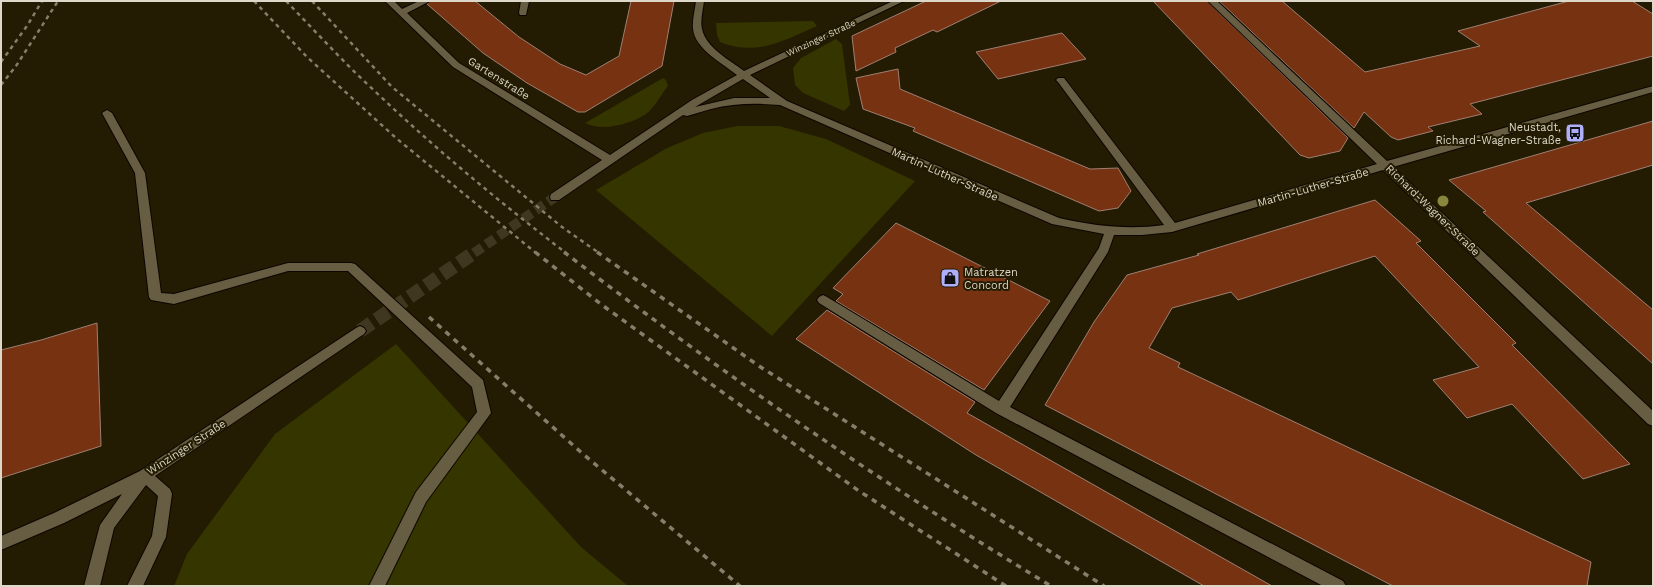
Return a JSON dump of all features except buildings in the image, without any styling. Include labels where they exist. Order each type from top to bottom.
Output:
[{"type":"street","name":"Gartenstraße","points":[[389,1],[456,65],[610,160]]},
{"type":"street","points":[[401,13],[426,1]]},
{"type":"street","points":[[523,13],[525,1]]},
{"type":"street","name":"Martin-Luther-Straße","points":[[700,1],[697,28],[700,38],[708,48],[742,75],[784,103],[1056,221],[1083,228],[1110,232],[1139,232],[1172,228],[1527,124],[1653,89]]},
{"type":"street","name":"Winzinger Straße","points":[[742,75],[900,1]]},
{"type":"street","name":"Richard-Wagner-Straße","points":[[1212,1],[1653,420]]},
{"type":"street","points":[[555,197],[695,102],[742,75]]},
{"type":"street","points":[[1061,80],[1172,228]]},
{"type":"street","name":"Martin-Luther-Straße","points":[[666,121],[693,110],[732,101],[768,100],[784,103]]},
{"type":"street","points":[[107,113],[140,173],[155,297],[174,299],[288,267],[351,267],[478,384],[484,413],[421,498],[377,586]]},
{"type":"street","points":[[1001,409],[1104,249],[1110,232]]},
{"type":"street","points":[[823,300],[1001,409],[1338,586]]},
{"type":"street","name":"Winzinger Straße","points":[[1,543],[59,518],[145,474],[360,331]]},
{"type":"street","points":[[92,586],[107,525],[145,474],[165,494],[159,537],[135,586]]},
{"type":"shaded area","points":[[813,21],[817,26],[793,37],[770,45],[746,48],[720,42],[717,35],[716,23]]},
{"type":"shaded area","points":[[836,39],[842,44],[850,105],[844,111],[803,93],[795,85],[793,68],[801,58]]},
{"type":"shaded area","points":[[663,78],[666,80],[668,86],[652,108],[640,118],[625,124],[608,127],[592,126],[585,123]]},
{"type":"shaded area","points":[[737,126],[779,126],[826,139],[915,181],[772,336],[596,190],[667,148],[703,133]]},
{"type":"shaded area","points":[[396,344],[581,547],[628,586],[174,586],[187,554],[275,434]]},
{"type":"tunnel","points":[[474,253],[555,197]]},
{"type":"tunnel","points":[[360,331],[475,252]]},
{"type":"railway","points":[[1,62],[27,26],[42,1]]},
{"type":"railway","points":[[1,85],[16,66],[58,1]]},
{"type":"railway","points":[[254,1],[307,57],[396,138],[536,253]]},
{"type":"railway","points":[[286,1],[332,49],[402,117],[494,196],[566,253]]},
{"type":"railway","points":[[312,1],[392,87],[562,227],[599,253]]},
{"type":"railway","points":[[535,252],[602,305],[859,491],[1006,586]]},
{"type":"railway","points":[[564,252],[742,384],[803,426],[926,508],[1051,586]]},
{"type":"railway","points":[[597,252],[759,366],[1104,586]]},
{"type":"railway","points":[[429,317],[583,454],[740,586]]},
{"type":"place","name":"Neustadt, Richard-Wagner-Straße","points":[[1575,133]]},
{"type":"place","name":"Matratzen Concord","points":[[950,278]]}]
